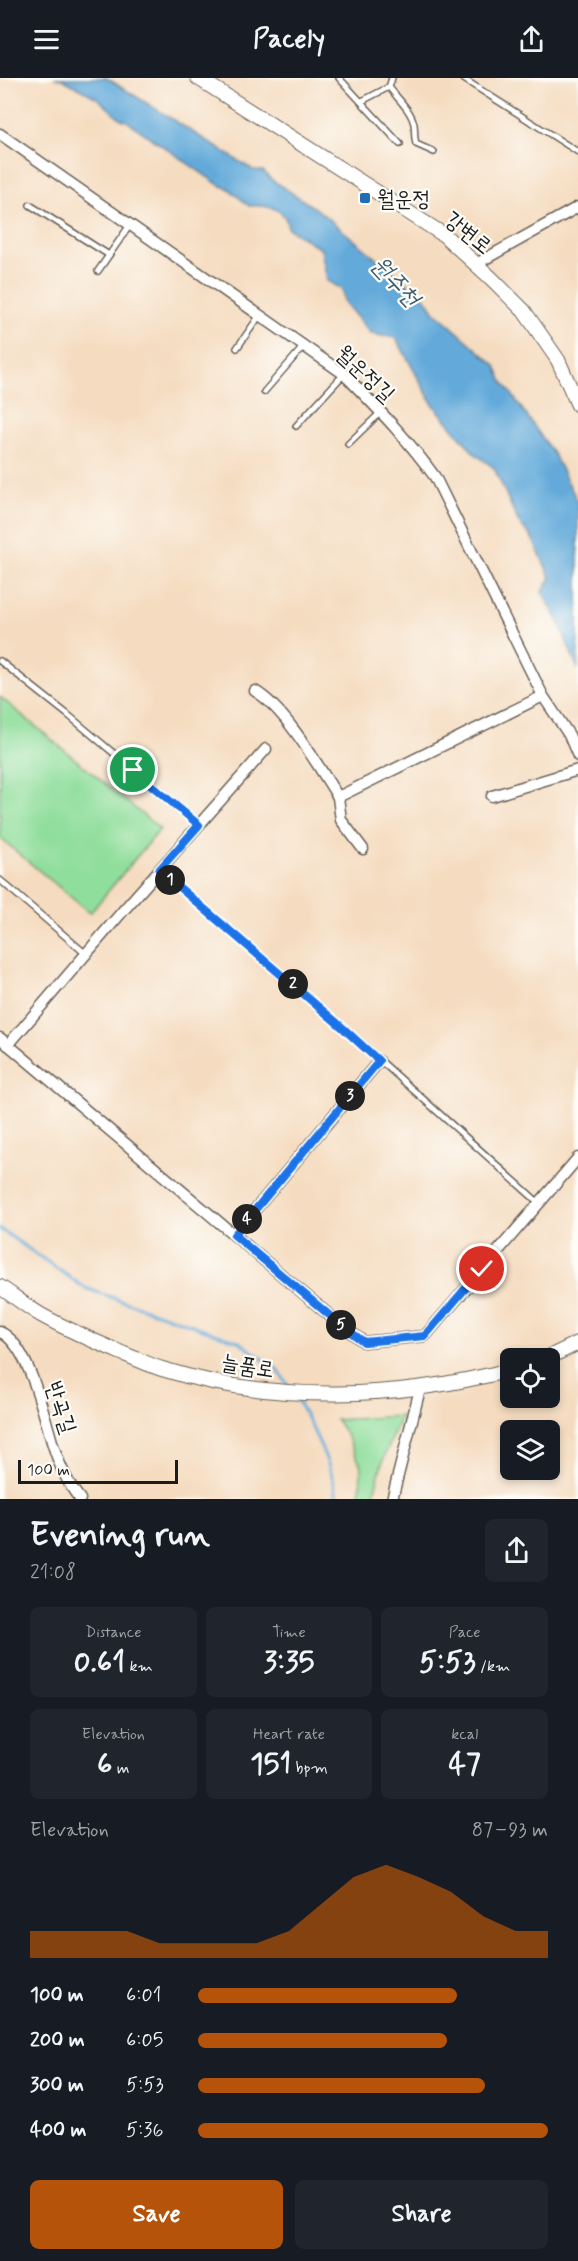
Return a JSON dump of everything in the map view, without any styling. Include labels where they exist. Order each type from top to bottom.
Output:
[{"type":"street","name":"강변로","points":[[205,80],[444,235],[524,310],[558,360],[577,400]]},
{"type":"street","name":"월운정길","points":[[0,134],[344,374],[381,412],[416,450],[435,477],[543,696],[569,735],[578,756]]},
{"type":"street","points":[[476,264],[578,207]]},
{"type":"street","points":[[255,691],[264,696],[284,719],[338,797],[341,820],[363,849]]},
{"type":"street","points":[[338,797],[543,696]]},
{"type":"street","points":[[266,749],[86,954],[4,1041],[364,1342],[425,1336],[578,1158]]},
{"type":"street","points":[[492,796],[578,770]]},
{"type":"street","points":[[234,1235],[379,1061]]},
{"type":"street","name":"늘품로","points":[[0,1287],[40,1315],[141,1361],[162,1369],[247,1389],[318,1394],[420,1389],[500,1372]]},
{"type":"street","name":"반곡길","points":[[0,1332],[6,1334],[22,1356],[40,1398],[53,1444],[69,1485],[80,1499]]},
{"type":"street","points":[[560,1351],[578,1343]]},
{"type":"street","points":[[392,1499],[420,1389]]},
{"type":"lane","points":[[339,78],[400,144]]},
{"type":"lane","points":[[362,101],[389,87],[392,78]]},
{"type":"lane","points":[[462,78],[578,152]]},
{"type":"lane","points":[[389,87],[409,113],[414,125],[416,144],[434,152]]},
{"type":"lane","points":[[30,205],[109,255]]},
{"type":"lane","points":[[98,271],[130,225]]},
{"type":"lane","points":[[237,348],[260,315]]},
{"type":"lane","points":[[264,392],[304,346]]},
{"type":"lane","points":[[296,426],[344,374]]},
{"type":"lane","points":[[348,444],[381,412]]},
{"type":"lane","points":[[0,661],[199,825]]},
{"type":"lane","points":[[159,870],[343,1028],[539,1203]]},
{"type":"lane","points":[[0,880],[86,954]]},
{"type":"green space","points":[[0,697],[160,829],[90,913],[0,838]]},
{"type":"green space","points":[[401,1416],[382,1463],[374,1494],[375,1499],[360,1499],[361,1466],[347,1436],[336,1420]]},
{"type":"water","name":"원주천","points":[[54,78],[107,78],[253,170],[263,171],[272,180],[318,210],[428,301],[434,311],[496,366],[502,380],[554,455],[578,502],[578,670],[558,620],[542,592],[551,578],[531,536],[519,523],[494,468],[474,453],[432,403],[396,338],[371,334],[344,302],[342,289],[327,281],[321,249],[288,228],[280,212],[269,207],[249,206],[228,188],[219,185],[121,119],[97,98],[62,79]]},
{"type":"waterway","points":[[0,1229],[85,1288],[238,1341],[278,1370],[288,1386]]},
{"type":"waterway","points":[[295,1397],[327,1460],[337,1499]]},
{"type":"place","name":"월운정","points":[[365,198]]},
{"type":"route","points":[[133,770],[199,825],[159,870],[379,1061],[234,1235],[364,1342],[425,1336],[482,1269]]}]
